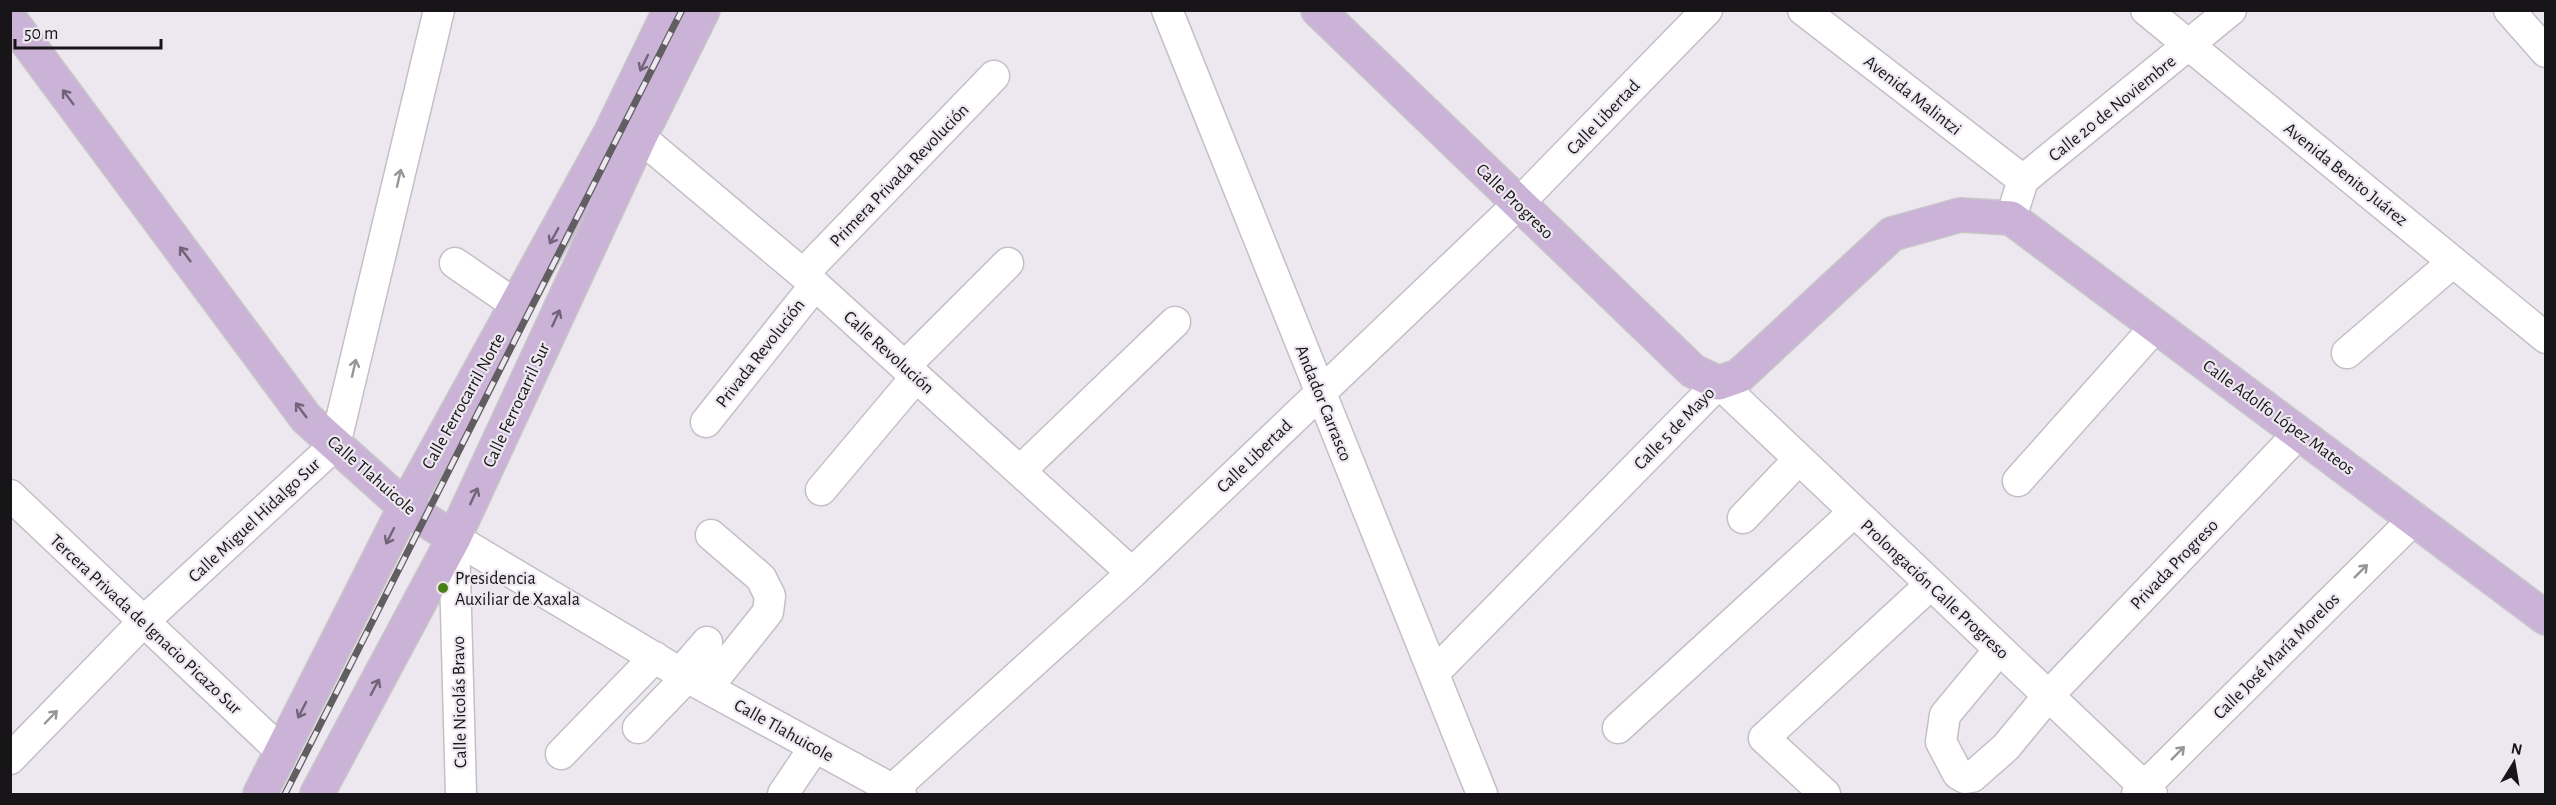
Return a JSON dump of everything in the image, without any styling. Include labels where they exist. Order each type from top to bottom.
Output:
[{"type":"main road","name":"Calle Ferrocarril Norte","points":[[260,795],[405,507],[609,134],[670,10]]},
{"type":"main road","name":"Calle Ferrocarril Sur","points":[[317,795],[454,538],[640,137],[703,10]]},
{"type":"main road","name":"Calle Progreso","points":[[1318,10],[1693,371],[1719,383]]},
{"type":"main road","name":"Calle Tlahuicole","points":[[10,19],[306,418],[405,507],[454,538]]},
{"type":"main road","name":"Calle 5 de Mayo","points":[[1719,383],[1739,376],[1892,234],[1960,215],[2011,218]]},
{"type":"main road","name":"Calle Adolfo López Mateos","points":[[2011,218],[2546,618]]},
{"type":"street","name":"Calle Miguel Hidalgo Sur","points":[[10,759],[143,622],[335,445],[439,10]]},
{"type":"street","name":"Andador Carrasco","points":[[1167,10],[1482,795]]},
{"type":"street","name":"Calle Libertad","points":[[897,792],[1132,573],[1518,204],[1707,10]]},
{"type":"street","name":"Avenida Malintzi","points":[[1803,10],[2024,180]]},
{"type":"street","name":"Avenida Benito Juárez","points":[[2146,10],[2546,338]]},
{"type":"street","name":"Calle 20 de Noviembre","points":[[2024,180],[2232,10]]},
{"type":"street","points":[[2509,10],[2546,52]]},
{"type":"street","name":"Primera Privada Revolución","points":[[809,279],[994,76]]},
{"type":"street","name":"Calle Revolución","points":[[640,137],[809,279],[1132,573]]},
{"type":"street","points":[[2011,218],[2024,180]]},
{"type":"street","points":[[2347,353],[2453,262]]},
{"type":"street","points":[[455,263],[516,305]]},
{"type":"street","points":[[821,490],[910,371],[1008,263]]},
{"type":"street","name":"Privada Revolución","points":[[706,422],[809,279]]},
{"type":"street","points":[[1020,471],[1175,322]]},
{"type":"street","points":[[2018,481],[2156,326]]},
{"type":"street","name":"Prolongación Calle Progreso","points":[[1719,383],[2048,696],[2144,792]]},
{"type":"street","name":"Calle 5 de Mayo","points":[[1434,673],[1719,383]]},
{"type":"street","name":"Privada Progreso","points":[[1999,650],[1945,715],[1941,742],[1958,774],[1965,778],[1972,777],[2006,747],[2048,696],[2299,433]]},
{"type":"street","points":[[1743,518],[1798,460]]},
{"type":"street","name":"Tercera Privada de Ignacio Picazo Sur","points":[[10,495],[282,752]]},
{"type":"street","points":[[1618,728],[1854,512]]},
{"type":"street","name":"Calle José María Morelos","points":[[2144,792],[2415,518]]},
{"type":"street","points":[[638,728],[768,612],[770,596],[761,578],[711,535]]},
{"type":"street","name":"Calle Tlahuicole","points":[[454,538],[692,679],[897,792]]},
{"type":"street","name":"Calle Nicolás Bravo","points":[[454,538],[461,795]]},
{"type":"street","points":[[1825,795],[1764,738],[1930,585]]},
{"type":"street","points":[[692,679],[707,642]]},
{"type":"street","points":[[561,754],[655,657]]},
{"type":"street","points":[[783,795],[814,748]]},
{"type":"railway","points":[[285,794],[682,10]]},
{"type":"place","name":"Presidencia Auxiliar de Xaxala","points":[[443,588]]}]
